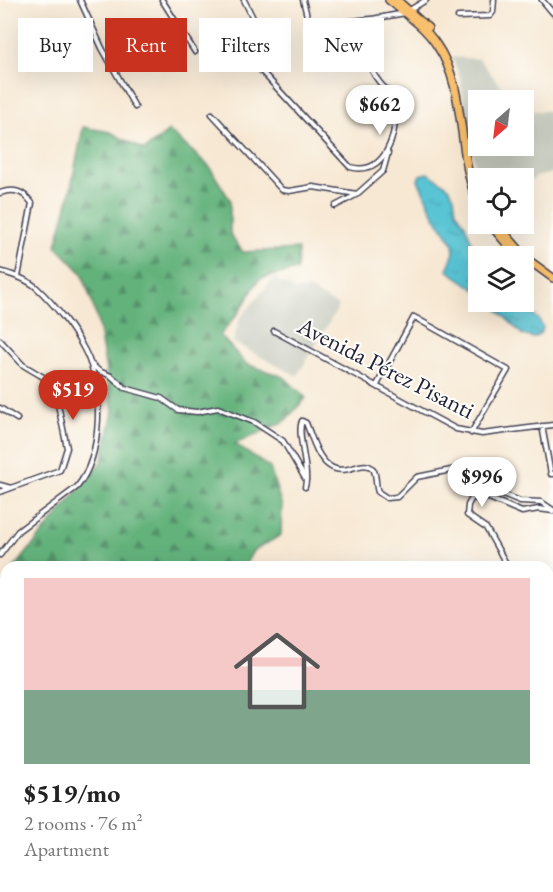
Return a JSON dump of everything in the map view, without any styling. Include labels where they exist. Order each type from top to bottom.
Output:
[{"type":"main road","points":[[389,0],[407,11]]},
{"type":"main road","points":[[397,0],[435,43],[452,74],[471,168]]},
{"type":"main road","points":[[452,74],[468,169]]},
{"type":"main road","points":[[498,234],[509,246]]},
{"type":"main road","points":[[506,234],[527,259],[553,280]]},
{"type":"main road","points":[[534,268],[553,280]]},
{"type":"street","points":[[80,0],[102,48],[135,107]]},
{"type":"street","points":[[162,0],[195,52]]},
{"type":"street","points":[[244,0],[253,18]]},
{"type":"street","points":[[303,0],[308,18]]},
{"type":"street","points":[[376,18],[407,11],[426,0]]},
{"type":"street","points":[[458,17],[490,16],[493,12],[494,0]]},
{"type":"street","points":[[542,0],[553,13]]},
{"type":"street","points":[[262,72],[350,167],[360,170],[373,167],[388,151]]},
{"type":"street","points":[[335,206],[357,194],[383,171],[396,104],[374,72]]},
{"type":"street","points":[[212,114],[282,190],[313,186],[357,194]]},
{"type":"street","points":[[0,193],[15,190],[27,196],[32,203],[18,277]]},
{"type":"street","points":[[0,271],[18,277],[36,288],[74,333],[90,363],[98,408],[96,439],[90,468],[77,488],[18,531],[0,555]]},
{"type":"street","points":[[377,385],[414,317],[508,370],[471,433]]},
{"type":"street","name":"Avenida Pérez Pisanti","points":[[274,331],[456,429],[471,433],[553,425]]},
{"type":"street","points":[[0,340],[23,365],[50,381],[59,403],[67,448],[60,470],[0,492]]},
{"type":"street","points":[[90,363],[125,388],[161,399],[178,410],[197,412],[219,408],[254,422],[283,441],[307,480]]},
{"type":"street","points":[[0,408],[17,419]]},
{"type":"street","points":[[305,487],[307,480],[300,425],[302,421],[307,425],[319,453],[329,465],[345,471],[364,464],[371,467],[375,474],[378,492],[387,498],[397,497],[417,477],[456,470],[469,472],[493,490],[524,502],[541,502],[553,511]]},
{"type":"street","points":[[542,426],[550,474],[553,474]]},
{"type":"street","points":[[0,485],[11,488]]},
{"type":"street","points":[[505,561],[486,528],[467,515],[468,505],[472,498],[489,498],[522,512],[538,509],[553,511]]},
{"type":"shaded area","points":[[452,57],[479,59],[504,90],[468,90],[468,126],[460,78]]},
{"type":"shaded area","points":[[534,111],[553,111],[553,173],[534,178],[534,168],[475,168],[473,156],[534,156]]},
{"type":"shaded area","points":[[274,278],[295,290],[308,289],[339,306],[297,376],[233,342],[240,318]]},
{"type":"green space","points":[[83,127],[110,132],[144,150],[169,131],[209,166],[230,200],[230,234],[243,252],[298,249],[297,270],[259,279],[240,311],[220,335],[246,364],[284,377],[306,398],[284,422],[235,444],[270,468],[282,506],[281,535],[253,551],[247,561],[20,561],[102,461],[113,412],[97,318],[82,273],[56,246],[68,202]]},
{"type":"water","points":[[428,173],[449,187],[454,197],[456,211],[465,224],[473,246],[468,246],[468,284],[447,270],[454,253],[453,243],[435,217],[418,180],[420,175]]},
{"type":"water","points":[[500,312],[531,312],[539,320],[543,328],[540,334],[534,338],[523,335]]}]
